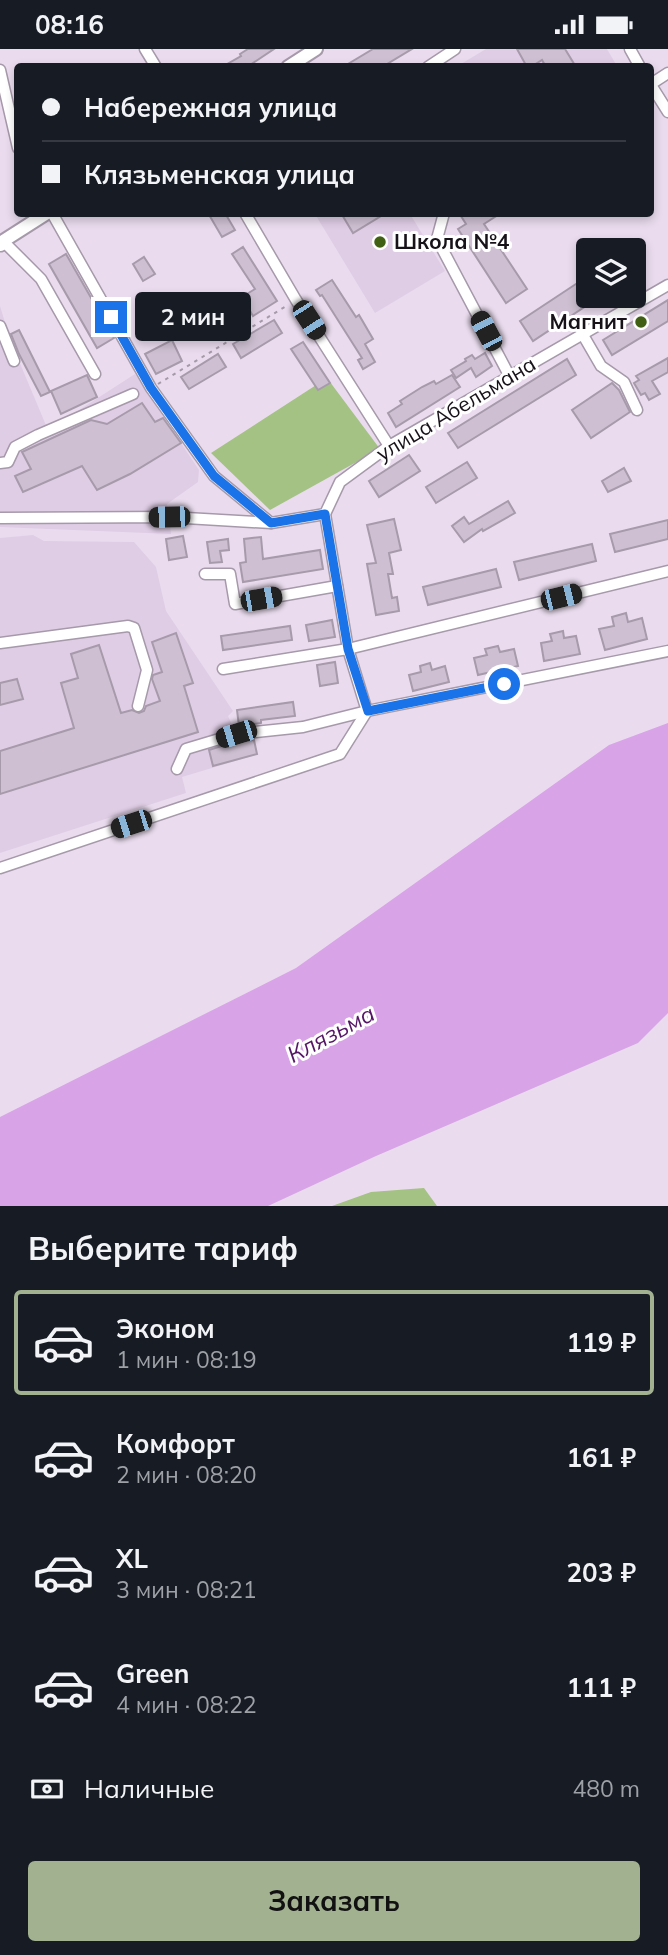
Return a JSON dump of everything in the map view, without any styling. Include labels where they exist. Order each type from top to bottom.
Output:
[{"type":"main road","points":[[294,63],[316,49]]},
{"type":"main road","points":[[1,244],[44,217]]},
{"type":"street","points":[[434,63],[455,49]]},
{"type":"street","points":[[0,70],[14,131]]},
{"type":"street","points":[[654,89],[668,112]]},
{"type":"street","points":[[52,217],[151,388],[214,476],[271,523]]},
{"type":"street","points":[[247,217],[296,300],[389,446]]},
{"type":"street","points":[[443,217],[437,239],[510,377]]},
{"type":"street","points":[[1,244],[41,279],[96,374]]},
{"type":"street","name":"улица Абельмана","points":[[325,514],[340,482],[389,446],[668,285]]},
{"type":"street","points":[[0,326],[14,361]]},
{"type":"street","points":[[583,335],[601,366],[624,382],[637,410]]},
{"type":"street","points":[[0,463],[8,462],[15,447],[133,394]]},
{"type":"street","points":[[0,518],[169,517],[271,523],[325,514],[348,649],[368,711]]},
{"type":"street","points":[[223,669],[348,649],[668,572]]},
{"type":"street","points":[[205,574],[230,574],[235,604],[337,586]]},
{"type":"street","points":[[0,643],[128,626],[134,628],[147,670],[138,705]]},
{"type":"street","points":[[177,769],[186,749],[236,734],[303,727],[368,711],[668,651]]},
{"type":"street","points":[[0,868],[340,754],[368,711]]},
{"type":"path","points":[[151,388],[296,300]]},
{"type":"shaded area","points":[[486,49],[607,49],[615,63],[463,63]]},
{"type":"shaded area","name":"Школа №4","points":[[317,217],[412,217],[445,271],[375,313]]},
{"type":"shaded area","points":[[0,306],[11,342],[48,430],[135,374],[199,470],[198,482],[167,504],[171,534],[0,527]]},
{"type":"shaded area","points":[[33,535],[44,541],[134,542],[156,567],[166,611],[233,711],[228,716],[238,739],[246,738],[252,756],[182,777],[186,793],[0,853],[0,538]]},
{"type":"green space","points":[[327,378],[380,449],[270,510],[211,453]]},
{"type":"green space","points":[[424,1188],[437,1206],[332,1206],[371,1192]]},
{"type":"water","name":"Клязьма","points":[[668,723],[668,1013],[638,1043],[376,1156],[268,1206],[0,1206],[0,1117],[296,968],[609,745]]},
{"type":"building","points":[[248,49],[274,49],[253,63],[229,63],[241,56],[240,54]]},
{"type":"building","points":[[373,49],[412,49],[389,63],[350,63]]},
{"type":"building","points":[[517,49],[565,49],[574,63],[544,63],[542,60],[537,63],[525,63]]},
{"type":"building","points":[[210,217],[227,217],[235,230],[222,237]]},
{"type":"building","points":[[343,217],[379,217],[353,233]]},
{"type":"building","points":[[462,217],[495,217],[484,224],[527,289],[506,303],[458,229],[466,224]]},
{"type":"building","points":[[243,247],[277,301],[253,316],[242,297],[255,289],[232,254]]},
{"type":"building","points":[[66,254],[114,338],[97,348],[49,264]]},
{"type":"building","points":[[144,257],[155,274],[143,281],[133,264]]},
{"type":"building","points":[[332,280],[356,317],[359,315],[373,339],[365,344],[375,362],[363,369],[358,360],[362,358],[322,295],[316,290]]},
{"type":"building","points":[[576,284],[576,308],[583,308],[533,341],[520,321]]},
{"type":"building","points":[[668,300],[668,321],[612,355],[603,340]]},
{"type":"building","points":[[173,302],[184,320],[170,328],[160,311]]},
{"type":"building","points":[[274,320],[282,333],[241,358],[233,344]]},
{"type":"building","points":[[19,330],[50,392],[41,396],[11,334]]},
{"type":"building","points":[[172,340],[182,361],[156,374],[145,354]]},
{"type":"building","points":[[303,342],[330,383],[318,390],[291,349]]},
{"type":"building","points":[[485,353],[492,366],[476,377],[471,368],[456,378],[451,370],[472,355],[475,359]]},
{"type":"building","points":[[218,354],[226,367],[189,389],[181,377]]},
{"type":"building","points":[[668,358],[668,372],[652,381],[660,394],[649,400],[645,393],[641,395],[634,383],[639,380],[636,376]]},
{"type":"building","points":[[567,359],[576,375],[458,448],[448,433]]},
{"type":"building","points":[[87,375],[97,397],[61,414],[51,391]]},
{"type":"building","points":[[452,375],[460,387],[396,427],[388,413],[402,404],[400,401],[434,381],[436,384]]},
{"type":"building","points":[[612,383],[619,390],[630,412],[591,438],[572,410]]},
{"type":"building","points":[[142,403],[155,422],[163,418],[181,443],[130,474],[97,490],[82,466],[23,492],[15,476],[31,469],[22,452],[91,420],[107,424]]},
{"type":"building","points":[[409,455],[420,471],[379,497],[369,481]]},
{"type":"building","points":[[467,462],[477,478],[436,503],[426,487]]},
{"type":"building","points":[[624,468],[631,481],[608,492],[602,481]]},
{"type":"building","points":[[508,501],[515,513],[483,531],[482,529],[464,542],[452,526],[464,517],[469,524]]},
{"type":"building","points":[[394,519],[401,550],[389,553],[393,574],[388,574],[392,598],[397,597],[399,611],[376,615],[367,564],[376,563],[367,525]]},
{"type":"building","points":[[668,520],[668,539],[615,552],[610,534]]},
{"type":"building","points":[[183,536],[187,557],[169,560],[166,539]]},
{"type":"building","points":[[261,537],[263,559],[320,550],[323,569],[243,582],[240,563],[246,562],[244,539]]},
{"type":"building","points":[[228,539],[229,550],[220,551],[222,562],[210,563],[207,542]]},
{"type":"building","points":[[592,544],[596,561],[519,580],[514,562]]},
{"type":"building","points":[[496,569],[501,587],[428,605],[423,587]]},
{"type":"building","points":[[626,613],[628,622],[642,618],[647,639],[605,650],[599,629],[614,626],[612,617]]},
{"type":"building","points":[[332,620],[335,637],[309,641],[306,625]]},
{"type":"building","points":[[290,626],[292,640],[223,650],[221,636]]},
{"type":"building","points":[[563,631],[564,638],[576,636],[580,654],[544,661],[541,643],[552,641],[550,634]]},
{"type":"building","points":[[176,633],[193,683],[184,686],[198,732],[0,794],[0,751],[74,728],[61,683],[78,678],[71,654],[99,645],[121,713],[132,710],[139,713],[144,711],[146,706],[160,701],[152,679],[153,675],[162,672],[152,642]]},
{"type":"building","points":[[498,646],[500,652],[514,649],[518,666],[478,675],[474,658],[487,655],[485,649]]},
{"type":"building","points":[[335,662],[338,683],[320,686],[317,665]]},
{"type":"building","points":[[430,663],[432,670],[445,666],[449,682],[413,691],[409,675],[421,672],[420,666]]},
{"type":"building","points":[[17,679],[23,699],[0,705],[0,683]]},
{"type":"building","points":[[293,702],[295,716],[239,726],[237,710]]},
{"type":"building","points":[[254,740],[257,754],[213,766],[209,750],[237,741]]},
{"type":"place","name":"Школа №4","points":[[380,242]]},
{"type":"place","name":"Магнит","points":[[641,322]]},
{"type":"route","points":[[111,317],[151,388],[214,476],[271,523],[325,514],[348,649],[368,711],[504,684]]}]
